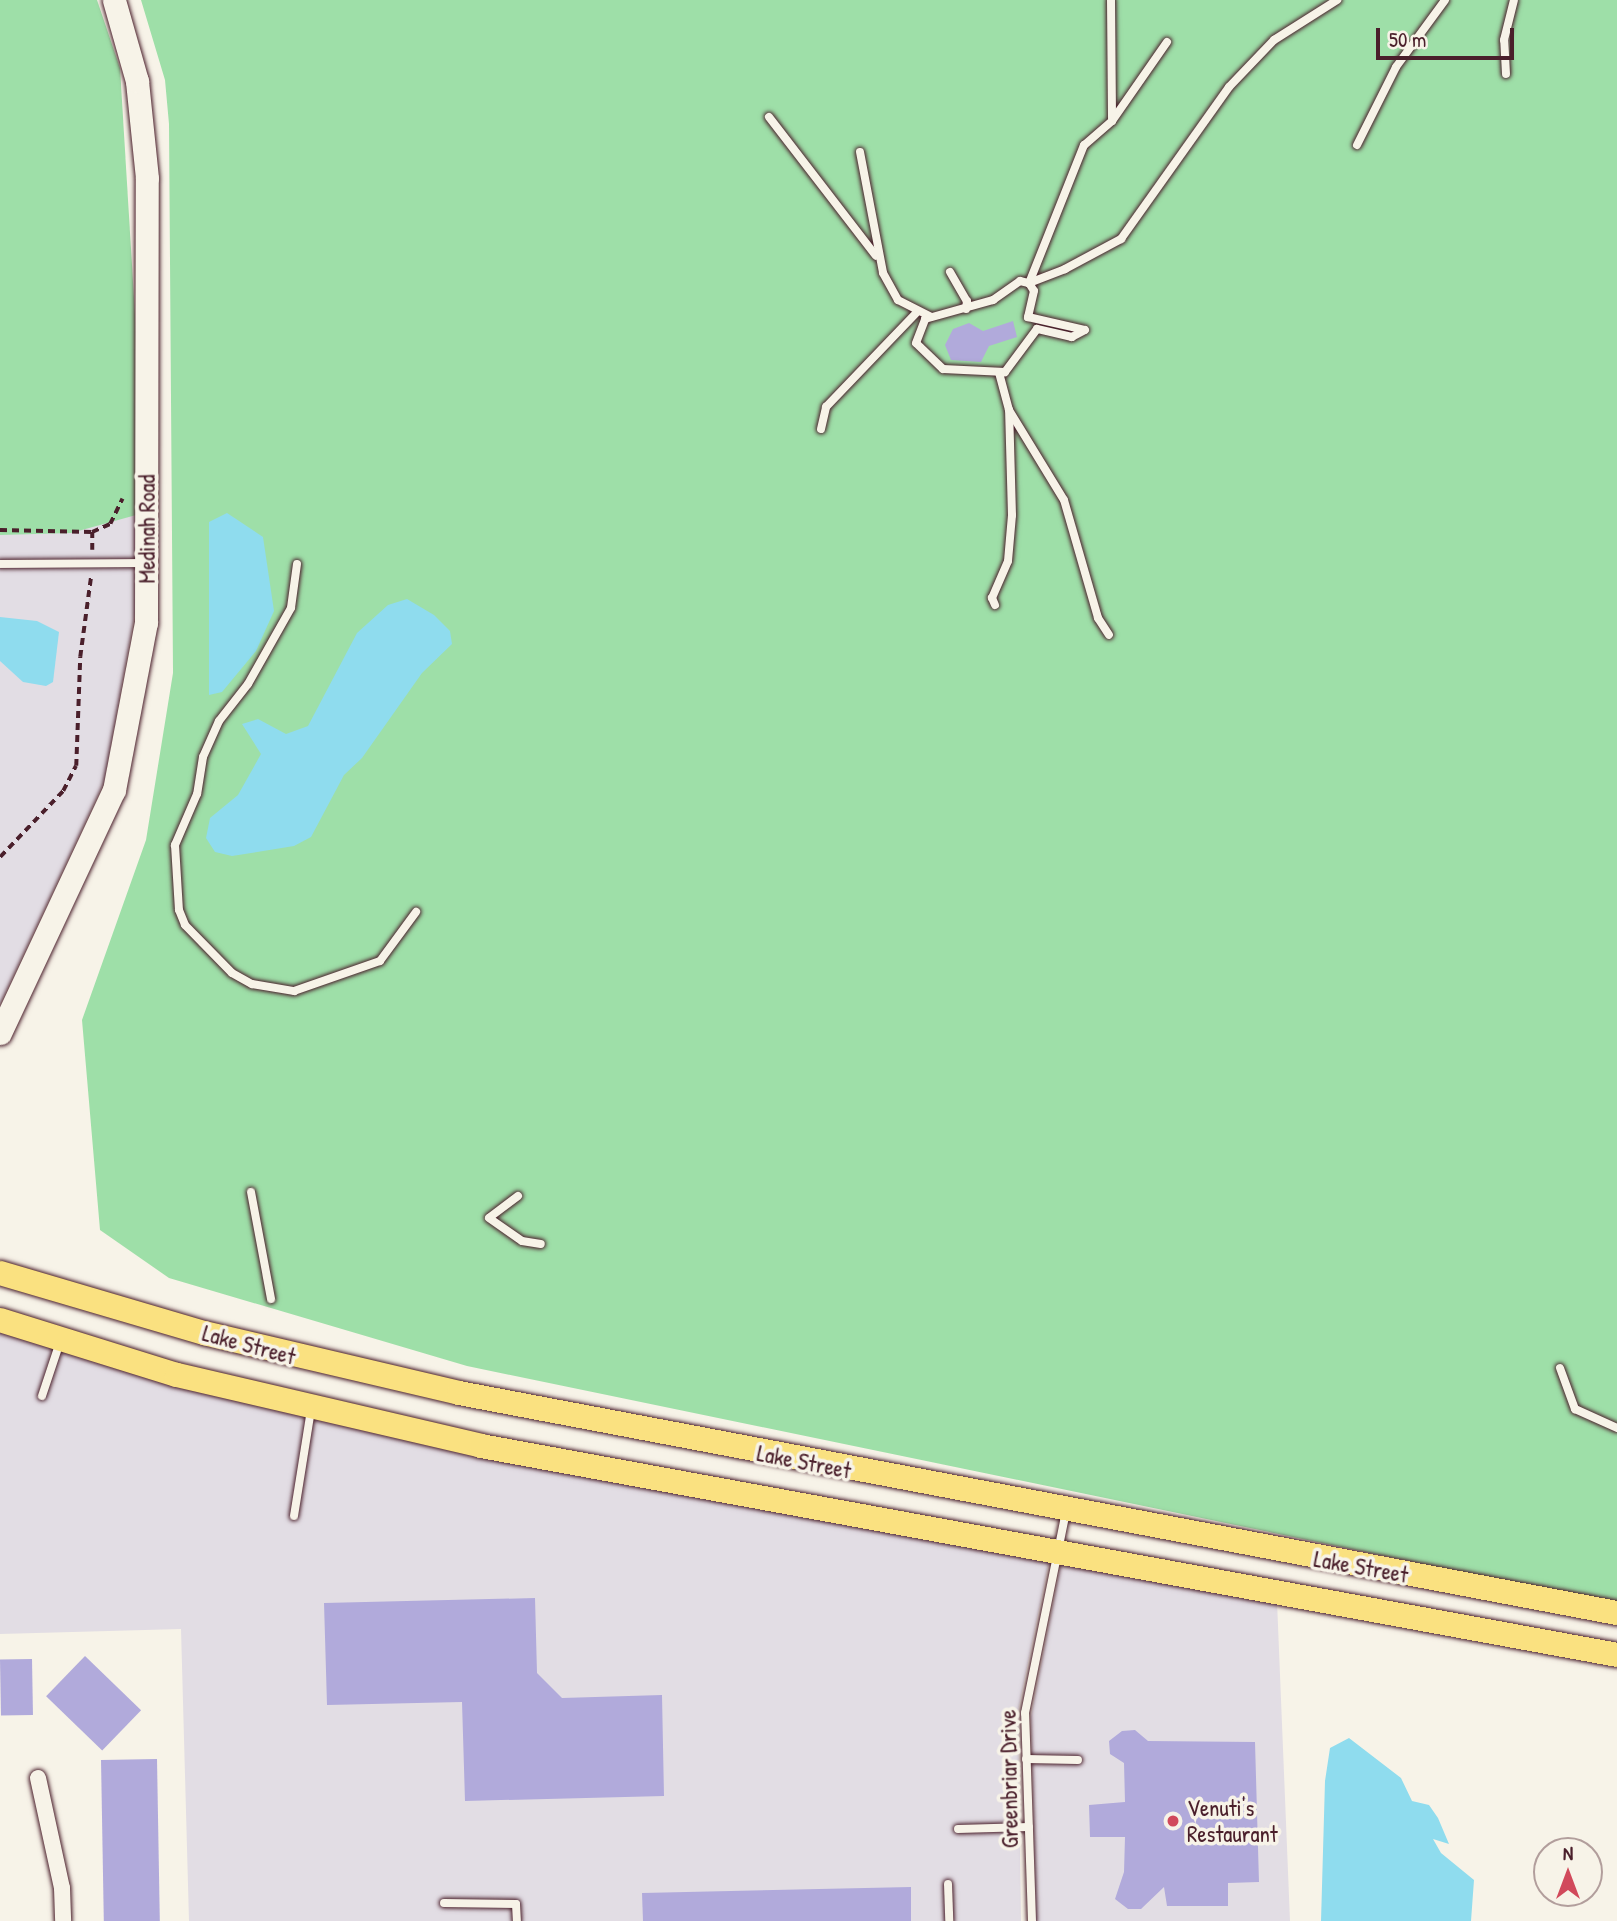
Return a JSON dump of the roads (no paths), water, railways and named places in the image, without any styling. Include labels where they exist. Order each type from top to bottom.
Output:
[{"type":"main road","name":"Medinah Road","points":[[0,1033],[114,790],[146,623],[146,178],[137,81],[114,0]]},
{"type":"main road","name":"Lake Street","points":[[0,1273],[297,1358],[1066,1512],[1617,1613]]},
{"type":"main road","name":"Lake Street","points":[[0,1320],[312,1407],[481,1446],[1055,1554],[1617,1654]]},
{"type":"street","points":[[38,1778],[62,1888],[62,1921]]},
{"type":"lane","points":[[1111,0],[1112,121]]},
{"type":"lane","points":[[769,117],[876,256],[898,300],[931,317],[966,309],[1020,281],[1029,283],[1121,239],[1229,87],[1274,40],[1337,0]]},
{"type":"lane","points":[[1357,145],[1395,67],[1445,0]]},
{"type":"lane","points":[[1506,74],[1504,40],[1514,0]]},
{"type":"lane","points":[[1029,283],[1084,145],[1112,121],[1167,42]]},
{"type":"lane","points":[[859,152],[869,185],[876,256]]},
{"type":"lane","points":[[950,272],[967,301],[966,309]]},
{"type":"lane","points":[[999,373],[1037,329],[1072,337],[1085,330],[1028,317],[1034,291],[1029,283]]},
{"type":"lane","points":[[821,429],[826,407],[917,312]]},
{"type":"lane","points":[[931,317],[914,335],[931,360],[958,372],[999,373]]},
{"type":"lane","points":[[995,606],[992,598],[1010,551],[1009,410],[999,373]]},
{"type":"lane","points":[[1009,410],[1064,500],[1098,618],[1109,635]]},
{"type":"lane","points":[[0,564],[148,563]]},
{"type":"lane","points":[[297,564],[291,608],[248,684],[219,721],[203,757],[197,794],[174,845],[179,909],[185,925],[232,973],[252,984],[294,991],[380,961],[416,912]]},
{"type":"lane","points":[[251,1192],[271,1299]]},
{"type":"lane","points":[[518,1196],[489,1219],[522,1241],[541,1244]]},
{"type":"lane","points":[[43,1396],[61,1339]]},
{"type":"lane","points":[[1560,1368],[1575,1409],[1617,1428]]},
{"type":"lane","points":[[294,1516],[312,1407]]},
{"type":"lane","name":"Greenbriar Drive","points":[[1032,1921],[1025,1713],[1055,1554],[1066,1512]]},
{"type":"lane","points":[[1026,1759],[1078,1760]]},
{"type":"lane","points":[[958,1829],[1028,1827]]},
{"type":"lane","points":[[948,1884],[949,1921]]},
{"type":"lane","points":[[444,1903],[516,1904],[517,1921]]},
{"type":"water","points":[[227,513],[263,537],[274,611],[256,651],[222,692],[209,695],[209,522]]},
{"type":"water","points":[[407,599],[434,615],[450,631],[452,644],[422,673],[362,758],[344,775],[311,837],[294,846],[232,856],[215,852],[206,838],[210,818],[238,795],[261,754],[242,724],[258,719],[286,734],[308,726],[357,633],[388,605]]},
{"type":"water","points":[[0,617],[37,621],[59,632],[53,682],[46,686],[23,682],[0,661]]},
{"type":"water","points":[[1349,1738],[1401,1778],[1412,1801],[1429,1805],[1438,1818],[1449,1844],[1433,1839],[1441,1853],[1474,1880],[1471,1921],[1321,1921],[1325,1781],[1330,1748]]},
{"type":"place","name":"Venuti's Restaurant","points":[[1173,1821]]}]
